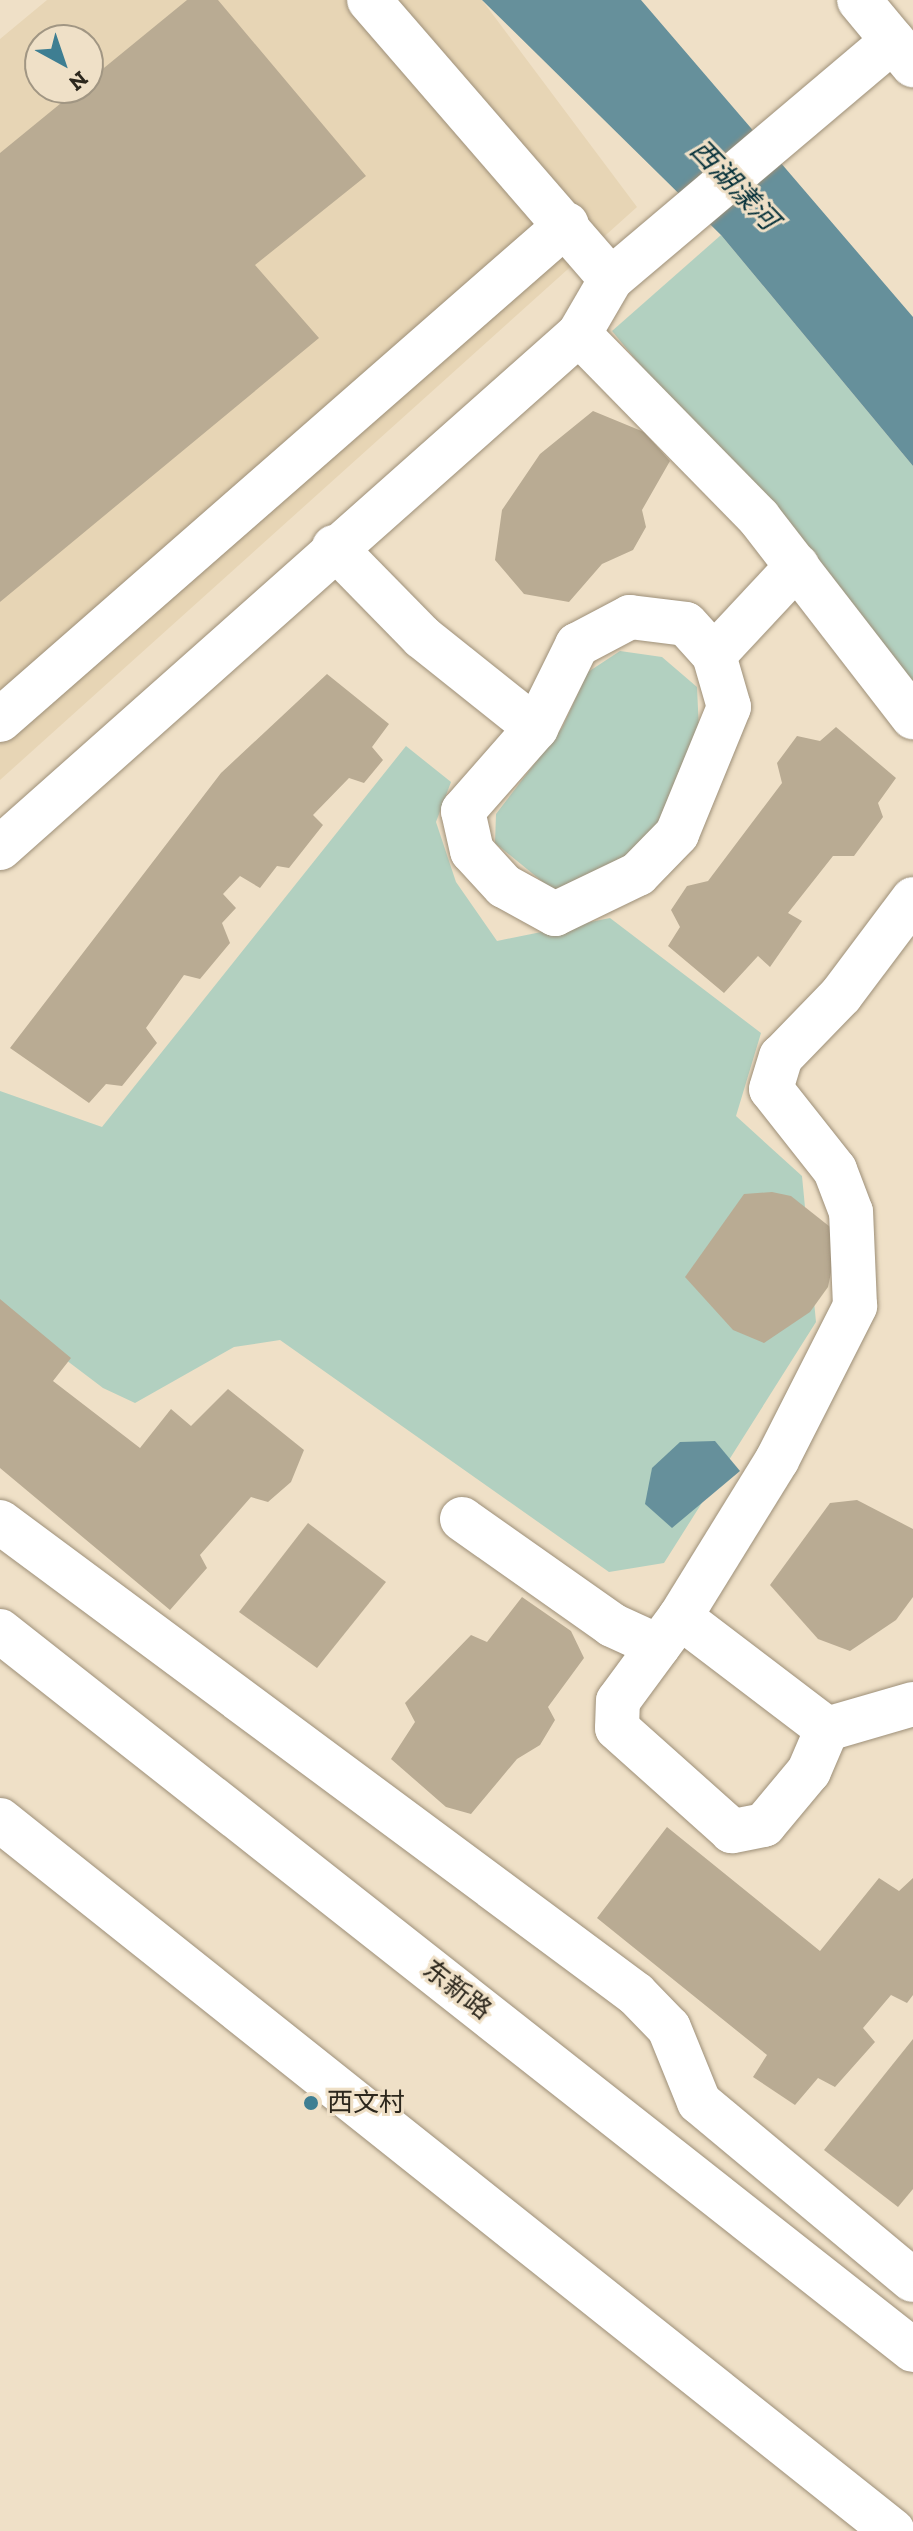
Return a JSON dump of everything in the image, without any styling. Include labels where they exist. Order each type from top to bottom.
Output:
[{"type":"main road","points":[[369,0],[567,224],[611,279]]},
{"type":"main road","points":[[0,848],[334,547],[579,334],[611,279],[903,53],[859,0]]},
{"type":"main road","points":[[0,720],[567,224]]},
{"type":"main road","points":[[579,334],[759,518],[913,717]]},
{"type":"main road","points":[[334,547],[422,637],[536,728]]},
{"type":"main road","points":[[714,655],[797,566]]},
{"type":"main road","points":[[630,617],[686,624],[714,655],[729,707],[677,834],[638,874],[555,914],[504,886],[472,851],[463,811],[536,728],[577,645],[630,617]]},
{"type":"main road","points":[[827,1729],[809,1771],[764,1825],[732,1831],[617,1728],[618,1701],[669,1631],[777,1460],[855,1306],[851,1212],[835,1170],[771,1089],[781,1057],[841,995],[913,899]]},
{"type":"main road","points":[[462,1519],[612,1625],[669,1631],[827,1729],[913,1704]]},
{"type":"main road","points":[[0,1522],[636,1994],[669,2028],[699,2102],[913,2280]]},
{"type":"main road","name":"东新路","points":[[0,1631],[901,2340]]},
{"type":"main road","points":[[0,1820],[893,2531]]},
{"type":"main road","points":[[901,2340],[913,2289]]},
{"type":"shaded area","points":[[47,0],[482,0],[637,207],[0,780],[0,39]]},
{"type":"green space","points":[[721,235],[913,466],[913,696],[612,331]]},
{"type":"green space","points":[[620,651],[662,657],[697,687],[699,731],[675,794],[637,858],[560,896],[495,843],[496,814],[562,728],[588,672]]},
{"type":"green space","points":[[406,746],[451,782],[436,822],[456,882],[497,941],[610,918],[761,1033],[736,1116],[802,1176],[816,1322],[664,1563],[609,1572],[280,1340],[234,1347],[135,1403],[103,1388],[0,1310],[0,1091],[102,1127]]},
{"type":"water","name":"西湖漾河","points":[[482,0],[641,0],[913,317],[913,466],[721,235]]},
{"type":"water","points":[[715,1441],[740,1471],[672,1528],[645,1504],[652,1468],[680,1442]]},
{"type":"building","points":[[187,0],[218,0],[366,176],[255,265],[319,338],[0,602],[0,153],[60,104],[104,104],[104,68]]},
{"type":"building","points":[[593,411],[644,432],[670,461],[642,510],[646,527],[633,550],[602,564],[569,602],[524,594],[495,560],[502,510],[540,454]]},
{"type":"building","points":[[327,674],[389,724],[372,747],[383,760],[364,783],[349,778],[313,815],[323,825],[289,868],[277,866],[260,888],[240,876],[223,894],[236,908],[222,923],[230,943],[200,979],[184,975],[146,1028],[157,1043],[122,1086],[106,1084],[89,1103],[10,1048],[221,773]]},
{"type":"building","points":[[836,727],[896,778],[878,803],[883,817],[854,856],[833,856],[788,913],[802,921],[770,967],[758,956],[724,993],[668,946],[680,927],[671,910],[687,886],[708,881],[782,783],[777,763],[797,736],[820,741]]},
{"type":"building","points":[[772,1192],[791,1196],[839,1234],[828,1287],[810,1312],[764,1343],[733,1330],[685,1277],[744,1194]]},
{"type":"building","points":[[0,1299],[71,1358],[53,1381],[140,1448],[171,1409],[191,1426],[228,1389],[304,1450],[291,1482],[268,1502],[251,1497],[200,1555],[207,1568],[170,1610],[0,1468]]},
{"type":"building","points":[[857,1500],[913,1529],[913,1597],[896,1620],[850,1651],[818,1639],[770,1585],[830,1503]]},
{"type":"building","points":[[308,1523],[386,1582],[317,1668],[239,1612]]},
{"type":"building","points":[[522,1597],[571,1631],[584,1658],[548,1707],[555,1720],[540,1745],[517,1759],[471,1814],[446,1807],[391,1759],[415,1722],[405,1703],[471,1635],[487,1642]]},
{"type":"building","points":[[667,1827],[820,1951],[879,1878],[899,1891],[913,1878],[913,1995],[907,2003],[891,1995],[863,2028],[875,2042],[835,2087],[818,2078],[795,2105],[753,2077],[767,2055],[597,1918]]},
{"type":"building","points":[[913,2039],[913,2189],[898,2207],[824,2150]]},
{"type":"place","name":"西文村","points":[[311,2103]]}]
